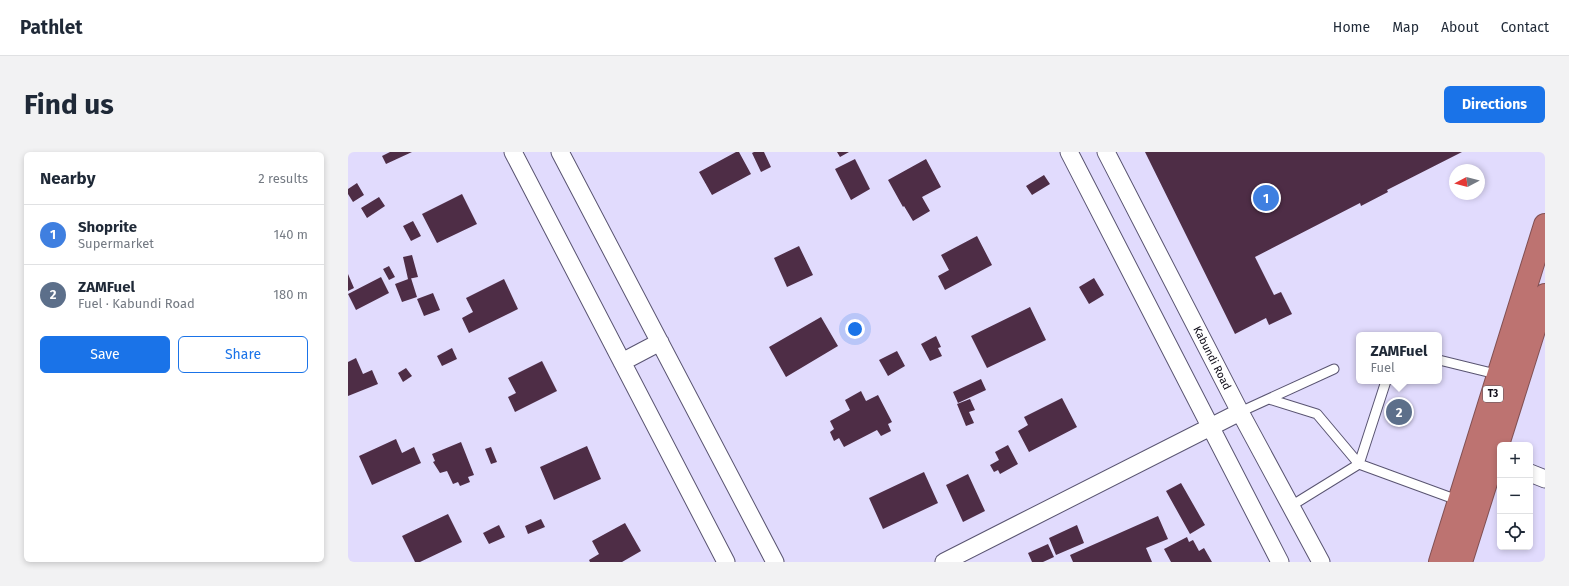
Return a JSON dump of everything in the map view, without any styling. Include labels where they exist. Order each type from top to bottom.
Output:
[{"type":"highway","name":"T3","points":[[1533,318],[1545,225]]},
{"type":"highway","name":"T3","points":[[1462,562],[1469,504],[1509,377],[1533,318],[1545,295]]},
{"type":"highway","name":"T3","points":[[1500,442],[1509,377]]},
{"type":"highway","name":"T3","points":[[1440,562],[1469,504],[1497,460]]},
{"type":"street","points":[[514,152],[726,562]]},
{"type":"street","points":[[560,152],[775,562]]},
{"type":"street","points":[[1069,152],[1280,562]]},
{"type":"street","name":"Kabundi Road","points":[[1106,152],[1240,412],[1321,562]]},
{"type":"street","points":[[622,362],[660,342]]},
{"type":"street","points":[[944,562],[1240,412]]},
{"type":"street","points":[[1533,474],[1545,479]]},
{"type":"lane","points":[[1442,361],[1509,377]]},
{"type":"lane","points":[[1240,412],[1334,369]]},
{"type":"lane","points":[[1291,506],[1358,464],[1385,384]]},
{"type":"lane","points":[[1269,399],[1317,414],[1358,464],[1469,504]]},
{"type":"building","points":[[390,152],[412,152],[386,164],[382,156]]},
{"type":"building","points":[[736,152],[739,152],[751,174],[712,195],[699,172]]},
{"type":"building","points":[[764,152],[771,167],[761,172],[752,153]]},
{"type":"building","points":[[837,152],[849,152],[840,157]]},
{"type":"building","points":[[1145,152],[1462,152],[1387,190],[1388,192],[1361,206],[1360,203],[1255,257],[1274,295],[1281,292],[1292,314],[1269,325],[1266,318],[1235,334]]},
{"type":"building","points":[[855,159],[870,189],[851,200],[835,169]]},
{"type":"building","points":[[926,159],[941,187],[922,197],[930,211],[913,221],[904,206],[903,207],[888,180]]},
{"type":"building","points":[[1044,175],[1050,184],[1032,195],[1026,186]]},
{"type":"building","points":[[357,183],[364,195],[353,202],[348,194],[348,189]]},
{"type":"building","points":[[462,194],[477,224],[437,243],[422,214]]},
{"type":"building","points":[[379,197],[385,206],[367,218],[361,208]]},
{"type":"building","points":[[413,221],[421,236],[411,241],[403,226]]},
{"type":"building","points":[[977,236],[992,265],[945,290],[938,276],[949,270],[941,255]]},
{"type":"building","points":[[799,246],[813,275],[787,287],[774,258]]},
{"type":"building","points":[[412,255],[418,277],[408,279],[403,257]]},
{"type":"building","points":[[389,266],[395,277],[389,280],[383,269]]},
{"type":"building","points":[[348,274],[354,288],[348,291]]},
{"type":"building","points":[[381,277],[389,293],[356,310],[348,294]]},
{"type":"building","points":[[411,278],[417,297],[402,302],[395,284]]},
{"type":"building","points":[[1094,278],[1104,295],[1089,304],[1079,287]]},
{"type":"building","points":[[504,279],[518,309],[469,333],[462,318],[473,312],[466,298]]},
{"type":"building","points":[[433,293],[440,310],[424,316],[417,299]]},
{"type":"building","points":[[1030,307],[1046,340],[987,368],[971,336]]},
{"type":"building","points":[[821,317],[838,346],[786,377],[769,347]]},
{"type":"building","points":[[936,336],[941,347],[938,348],[942,356],[930,361],[921,344]]},
{"type":"building","points":[[452,348],[457,359],[442,366],[437,356]]},
{"type":"building","points":[[897,351],[905,366],[888,376],[879,360]]},
{"type":"building","points":[[356,358],[363,374],[372,370],[378,384],[348,396],[348,362]]},
{"type":"building","points":[[542,361],[557,391],[515,412],[508,397],[516,393],[508,378]]},
{"type":"building","points":[[406,368],[412,376],[403,382],[398,373]]},
{"type":"building","points":[[981,379],[986,390],[958,403],[953,392]]},
{"type":"building","points":[[861,391],[866,401],[878,395],[892,422],[888,424],[891,431],[881,436],[877,430],[844,447],[839,438],[834,441],[830,432],[834,429],[830,421],[850,410],[845,400]]},
{"type":"building","points":[[1062,398],[1077,427],[1029,452],[1018,431],[1028,425],[1024,417]]},
{"type":"building","points":[[970,399],[975,410],[969,412],[974,423],[966,426],[957,404]]},
{"type":"building","points":[[396,439],[402,453],[414,447],[421,463],[372,485],[359,456]]},
{"type":"building","points":[[461,442],[474,475],[468,477],[470,482],[460,486],[458,482],[453,484],[447,471],[440,473],[433,462],[435,461],[432,454]]},
{"type":"building","points":[[1008,445],[1018,464],[1000,474],[998,470],[994,472],[990,465],[999,460],[995,452]]},
{"type":"building","points":[[587,446],[601,479],[554,500],[540,467]]},
{"type":"building","points":[[491,447],[497,462],[491,464],[485,449]]},
{"type":"building","points":[[924,472],[938,503],[883,529],[869,498]]},
{"type":"building","points":[[968,474],[985,511],[963,522],[946,485]]},
{"type":"building","points":[[1181,483],[1205,525],[1190,534],[1166,491]]},
{"type":"building","points":[[448,514],[462,542],[420,562],[415,562],[402,536]]},
{"type":"building","points":[[1158,516],[1168,539],[1146,548],[1152,562],[1073,562],[1070,555]]},
{"type":"building","points":[[541,519],[545,527],[528,534],[525,526]]},
{"type":"building","points":[[625,523],[641,551],[622,562],[590,562],[589,560],[599,554],[592,541]]},
{"type":"building","points":[[499,525],[505,537],[489,544],[483,533]]},
{"type":"building","points":[[1077,525],[1084,543],[1056,555],[1049,538]]},
{"type":"building","points":[[1187,537],[1189,542],[1193,540],[1199,551],[1204,548],[1212,562],[1171,562],[1164,549]]},
{"type":"building","points":[[1048,544],[1054,557],[1043,562],[1032,562],[1028,553]]},
{"type":"place","name":"Shoprite","points":[[1266,198]]},
{"type":"place","name":"ZAMFuel","points":[[1399,412]]}]
